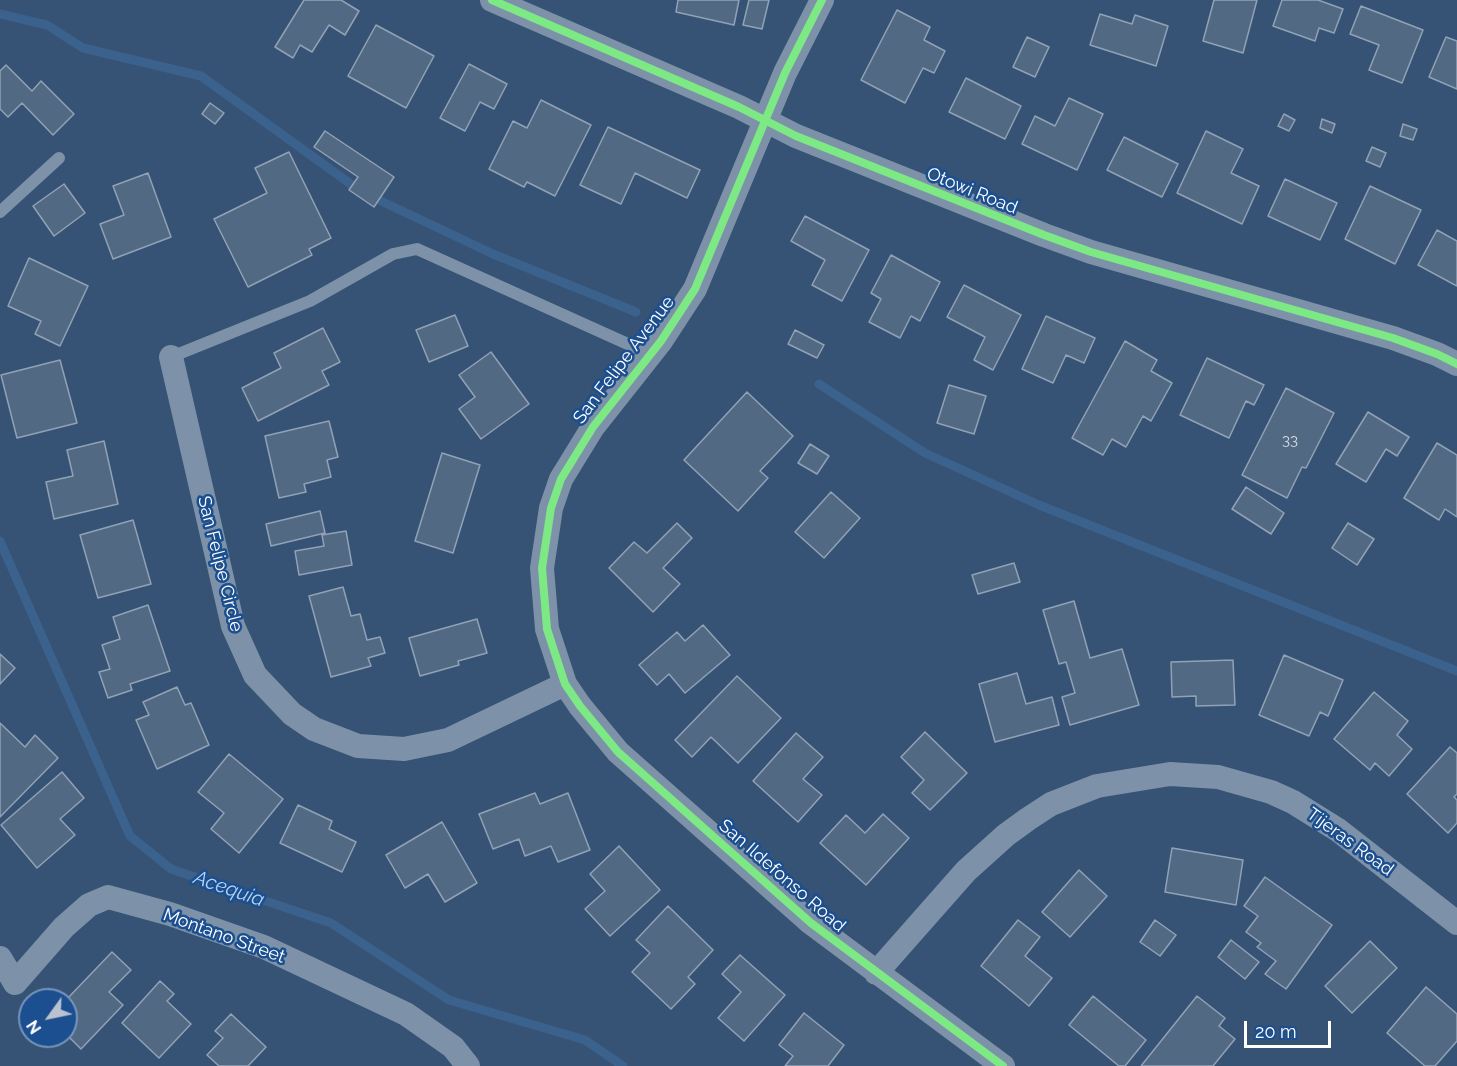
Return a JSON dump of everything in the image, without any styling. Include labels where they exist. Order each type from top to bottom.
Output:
[{"type":"street","name":"Otowi Road","points":[[492,0],[766,120],[796,136],[1090,252],[1393,338],[1457,364]]},
{"type":"street","name":"San Felipe Avenue","points":[[565,684],[553,649],[543,600],[542,568],[551,508],[575,452],[650,354],[695,289],[785,73],[822,0]]},
{"type":"street","name":"San Felipe Circle","points":[[171,357],[233,626],[255,675],[292,714],[314,729],[358,746],[404,749],[448,740],[565,684]]},
{"type":"street","name":"San Ildefonso Road","points":[[565,684],[618,752],[811,923],[1003,1066]]},
{"type":"street","name":"Tijeras Road","points":[[876,973],[966,871],[1006,835],[1028,819],[1051,804],[1097,786],[1170,774],[1218,777],[1270,792],[1293,802],[1338,830],[1457,923]]},
{"type":"street","name":"Montano Street","points":[[7,992],[64,927],[89,905],[108,897],[170,914],[264,947],[406,1014],[453,1047],[468,1066]]},
{"type":"street","name":"Montano Street","points":[[0,958],[7,992]]},
{"type":"lane","points":[[0,212],[59,158]]},
{"type":"lane","points":[[171,357],[310,301],[393,254],[417,249],[650,354]]},
{"type":"building","points":[[304,0],[341,0],[359,11],[345,35],[329,25],[312,52],[300,45],[293,58],[275,47]]},
{"type":"building","points":[[678,0],[739,0],[734,25],[676,12]]},
{"type":"building","points":[[749,0],[769,0],[762,29],[743,25]]},
{"type":"building","points":[[1214,0],[1257,0],[1243,53],[1203,41]]},
{"type":"building","points":[[1282,0],[1318,0],[1343,9],[1334,33],[1319,28],[1315,41],[1273,26]]},
{"type":"building","points":[[1361,6],[1423,30],[1402,83],[1369,70],[1379,45],[1350,34]]},
{"type":"building","points":[[897,10],[930,27],[924,40],[945,51],[934,73],[923,68],[905,103],[861,80]]},
{"type":"building","points":[[1100,14],[1132,24],[1135,15],[1168,26],[1156,66],[1090,45]]},
{"type":"building","points":[[376,25],[434,56],[406,108],[348,76]]},
{"type":"building","points":[[1027,37],[1049,47],[1035,77],[1013,67]]},
{"type":"building","points":[[1446,37],[1457,41],[1457,89],[1429,77]]},
{"type":"building","points":[[469,64],[507,84],[494,109],[480,102],[465,131],[440,118]]},
{"type":"building","points":[[6,65],[32,91],[41,81],[74,114],[53,135],[22,103],[8,117],[0,109],[0,71]]},
{"type":"building","points":[[966,78],[1021,106],[1005,139],[949,112]]},
{"type":"building","points":[[1069,98],[1103,114],[1077,170],[1022,144],[1035,116],[1055,126]]},
{"type":"building","points":[[541,100],[591,125],[555,196],[527,182],[524,187],[489,169],[513,121],[527,128]]},
{"type":"building","points":[[210,103],[224,113],[215,124],[202,114]]},
{"type":"building","points":[[1284,114],[1295,120],[1289,131],[1278,126]]},
{"type":"building","points":[[1322,119],[1335,124],[1332,133],[1320,128]]},
{"type":"building","points":[[1403,124],[1417,129],[1413,140],[1400,136]]},
{"type":"building","points":[[608,127],[700,170],[687,198],[635,173],[621,204],[580,185]]},
{"type":"building","points":[[325,131],[394,177],[374,207],[349,190],[358,177],[314,147]]},
{"type":"building","points":[[1206,131],[1243,149],[1231,173],[1259,186],[1242,224],[1177,193]]},
{"type":"building","points":[[1124,137],[1178,164],[1162,197],[1107,170]]},
{"type":"building","points":[[1372,147],[1386,153],[1380,167],[1366,161]]},
{"type":"building","points":[[289,152],[331,238],[309,249],[312,255],[248,287],[214,219],[267,193],[255,168]]},
{"type":"building","points":[[148,173],[171,237],[113,259],[100,224],[124,215],[113,186]]},
{"type":"building","points":[[1285,179],[1337,203],[1320,240],[1268,216]]},
{"type":"building","points":[[64,184],[85,213],[54,236],[33,206]]},
{"type":"building","points":[[1370,186],[1421,210],[1395,264],[1345,239]]},
{"type":"building","points":[[805,216],[869,250],[842,301],[812,285],[825,260],[791,241]]},
{"type":"building","points":[[1437,230],[1457,241],[1457,286],[1418,265]]},
{"type":"building","points":[[891,255],[940,282],[920,321],[911,316],[900,338],[869,322],[881,299],[871,293]]},
{"type":"building","points":[[29,258],[88,286],[60,346],[35,334],[41,321],[8,306]]},
{"type":"building","points":[[964,285],[1021,315],[993,370],[974,360],[985,337],[947,317]]},
{"type":"building","points":[[455,315],[468,346],[429,362],[416,330]]},
{"type":"building","points":[[1046,316],[1095,338],[1084,363],[1066,355],[1053,383],[1022,369]]},
{"type":"building","points":[[323,328],[340,362],[322,371],[329,385],[258,421],[242,388],[281,368],[274,353]]},
{"type":"building","points":[[795,330],[824,345],[817,358],[788,344]]},
{"type":"building","points":[[1125,341],[1157,360],[1151,371],[1172,383],[1151,421],[1143,416],[1126,447],[1112,439],[1103,455],[1072,438]]},
{"type":"building","points":[[491,352],[529,404],[481,439],[459,409],[475,397],[459,375]]},
{"type":"building","points":[[1207,358],[1264,385],[1254,405],[1246,401],[1229,438],[1180,415]]},
{"type":"building","points":[[60,360],[77,423],[17,438],[1,375]]},
{"type":"building","points":[[949,385],[986,396],[974,434],[937,423]]},
{"type":"building","points":[[1286,388],[1334,413],[1306,468],[1302,467],[1287,498],[1242,475]]},
{"type":"building","points":[[747,392],[793,436],[760,471],[768,478],[738,511],[684,460]]},
{"type":"building","points":[[1368,412],[1409,437],[1397,456],[1386,449],[1366,482],[1336,464]]},
{"type":"building","points":[[329,421],[338,457],[327,460],[331,477],[304,484],[306,492],[279,498],[265,436]]},
{"type":"building","points":[[104,441],[118,504],[54,519],[46,482],[73,476],[67,450]]},
{"type":"building","points":[[1437,443],[1457,455],[1457,517],[1445,509],[1439,520],[1404,498]]},
{"type":"building","points":[[810,444],[829,456],[817,474],[798,463]]},
{"type":"building","points":[[442,453],[480,465],[453,553],[415,541]]},
{"type":"building","points":[[1246,487],[1284,513],[1271,534],[1232,509]]},
{"type":"building","points":[[831,492],[860,518],[824,558],[795,532]]},
{"type":"building","points":[[320,511],[325,533],[271,546],[266,524]]},
{"type":"building","points":[[133,520],[151,584],[98,598],[80,535]]},
{"type":"building","points":[[677,523],[692,538],[663,568],[680,584],[653,612],[609,568],[634,542],[647,553]]},
{"type":"building","points":[[1348,523],[1374,539],[1357,565],[1332,548]]},
{"type":"building","points":[[346,531],[352,565],[299,575],[295,551],[324,546],[322,535]]},
{"type":"building","points":[[1014,563],[1020,582],[978,594],[972,575]]},
{"type":"building","points":[[343,587],[351,616],[360,614],[367,640],[380,637],[385,653],[368,658],[371,666],[331,677],[309,596]]},
{"type":"building","points":[[1074,601],[1090,658],[1122,649],[1139,705],[1070,725],[1062,697],[1075,693],[1066,662],[1059,664],[1043,610]]},
{"type":"building","points":[[148,605],[170,671],[130,684],[132,690],[108,698],[99,672],[110,669],[102,645],[120,639],[113,617]]},
{"type":"building","points":[[477,619],[487,653],[458,661],[459,665],[420,676],[409,638]]},
{"type":"building","points":[[703,625],[730,655],[685,693],[669,674],[657,685],[639,665],[677,632],[685,641]]},
{"type":"building","points":[[0,654],[15,668],[0,684]]},
{"type":"building","points":[[1284,655],[1343,680],[1328,716],[1320,712],[1309,736],[1259,715]]},
{"type":"building","points":[[1233,660],[1235,705],[1196,706],[1196,696],[1172,697],[1171,662]]},
{"type":"building","points":[[1017,673],[1026,704],[1052,697],[1059,725],[995,742],[979,684]]},
{"type":"building","points":[[737,676],[781,718],[738,763],[711,737],[692,757],[675,740]]},
{"type":"building","points":[[177,687],[185,705],[191,703],[209,745],[157,769],[136,720],[149,715],[143,702]]},
{"type":"building","points":[[1374,692],[1408,721],[1397,735],[1412,749],[1389,776],[1375,763],[1370,770],[1334,739]]},
{"type":"building","points":[[0,723],[25,747],[35,735],[58,758],[0,817]]},
{"type":"building","points":[[925,732],[967,773],[930,810],[912,793],[924,780],[901,757]]},
{"type":"building","points":[[796,733],[823,757],[803,779],[822,795],[798,822],[753,781]]},
{"type":"building","points":[[1450,747],[1457,753],[1457,794],[1454,797],[1457,800],[1457,823],[1448,833],[1407,794]]},
{"type":"building","points":[[229,754],[283,799],[239,853],[211,829],[224,813],[198,792]]},
{"type":"building","points":[[62,772],[84,798],[60,819],[75,835],[37,868],[1,825]]},
{"type":"building","points":[[535,793],[540,804],[568,793],[590,850],[558,862],[551,846],[525,856],[519,839],[493,849],[479,814]]},
{"type":"building","points":[[298,805],[332,821],[329,829],[356,842],[342,872],[280,843]]},
{"type":"building","points":[[883,814],[909,838],[866,885],[820,843],[846,815],[865,833]]},
{"type":"building","points":[[442,822],[477,883],[445,902],[428,874],[405,888],[386,855]]},
{"type":"building","points":[[619,846],[660,890],[610,936],[585,909],[605,891],[590,874]]},
{"type":"building","points":[[1172,848],[1243,860],[1236,905],[1165,892]]},
{"type":"building","points":[[1079,870],[1107,896],[1070,937],[1042,912]]},
{"type":"building","points":[[1265,877],[1332,925],[1286,989],[1265,974],[1276,961],[1257,947],[1261,943],[1246,932],[1258,916],[1244,906]]},
{"type":"building","points":[[668,906],[713,950],[688,977],[695,984],[671,1009],[632,972],[650,953],[636,940]]},
{"type":"building","points":[[1018,920],[1040,937],[1025,956],[1052,978],[1029,1006],[981,966]]},
{"type":"building","points":[[1155,920],[1176,935],[1160,956],[1140,942]]},
{"type":"building","points":[[1231,940],[1259,962],[1245,979],[1218,957]]},
{"type":"building","points":[[1370,941],[1397,968],[1352,1013],[1325,986]]},
{"type":"building","points":[[112,952],[131,970],[109,992],[123,1005],[81,1049],[78,1046],[78,988]]},
{"type":"building","points":[[740,955],[785,995],[744,1041],[718,1018],[741,992],[722,974]]},
{"type":"building","points":[[160,981],[174,994],[167,1001],[191,1024],[159,1058],[122,1023]]},
{"type":"building","points":[[1426,987],[1457,1014],[1457,1041],[1435,1066],[1425,1066],[1387,1033]]},
{"type":"building","points":[[1093,996],[1146,1040],[1125,1066],[1119,1066],[1069,1025]]},
{"type":"building","points":[[1197,996],[1225,1018],[1219,1026],[1235,1039],[1213,1066],[1141,1066]]},
{"type":"building","points":[[804,1013],[844,1045],[828,1066],[785,1066],[793,1056],[779,1045]]},
{"type":"building","points":[[231,1014],[266,1047],[248,1066],[219,1066],[207,1055],[223,1038],[215,1031]]},
{"type":"waterway","points":[[0,14],[47,25],[83,48],[201,76],[352,185]]},
{"type":"waterway","points":[[379,200],[493,254],[636,312]]},
{"type":"waterway","points":[[819,384],[925,453],[1039,505],[1457,671]]},
{"type":"waterway","name":"Acequia","points":[[0,541],[130,836],[171,869],[331,923],[449,1000],[585,1040],[623,1066]]},
{"type":"cycle path","points":[[492,0],[739,107],[796,136],[1044,235],[1091,252],[1393,338],[1457,364]]},
{"type":"cycle path","points":[[822,0],[785,73],[695,289],[661,341],[593,427],[561,479],[551,508],[542,568],[547,629],[565,684],[618,752],[811,923],[1003,1066]]}]
